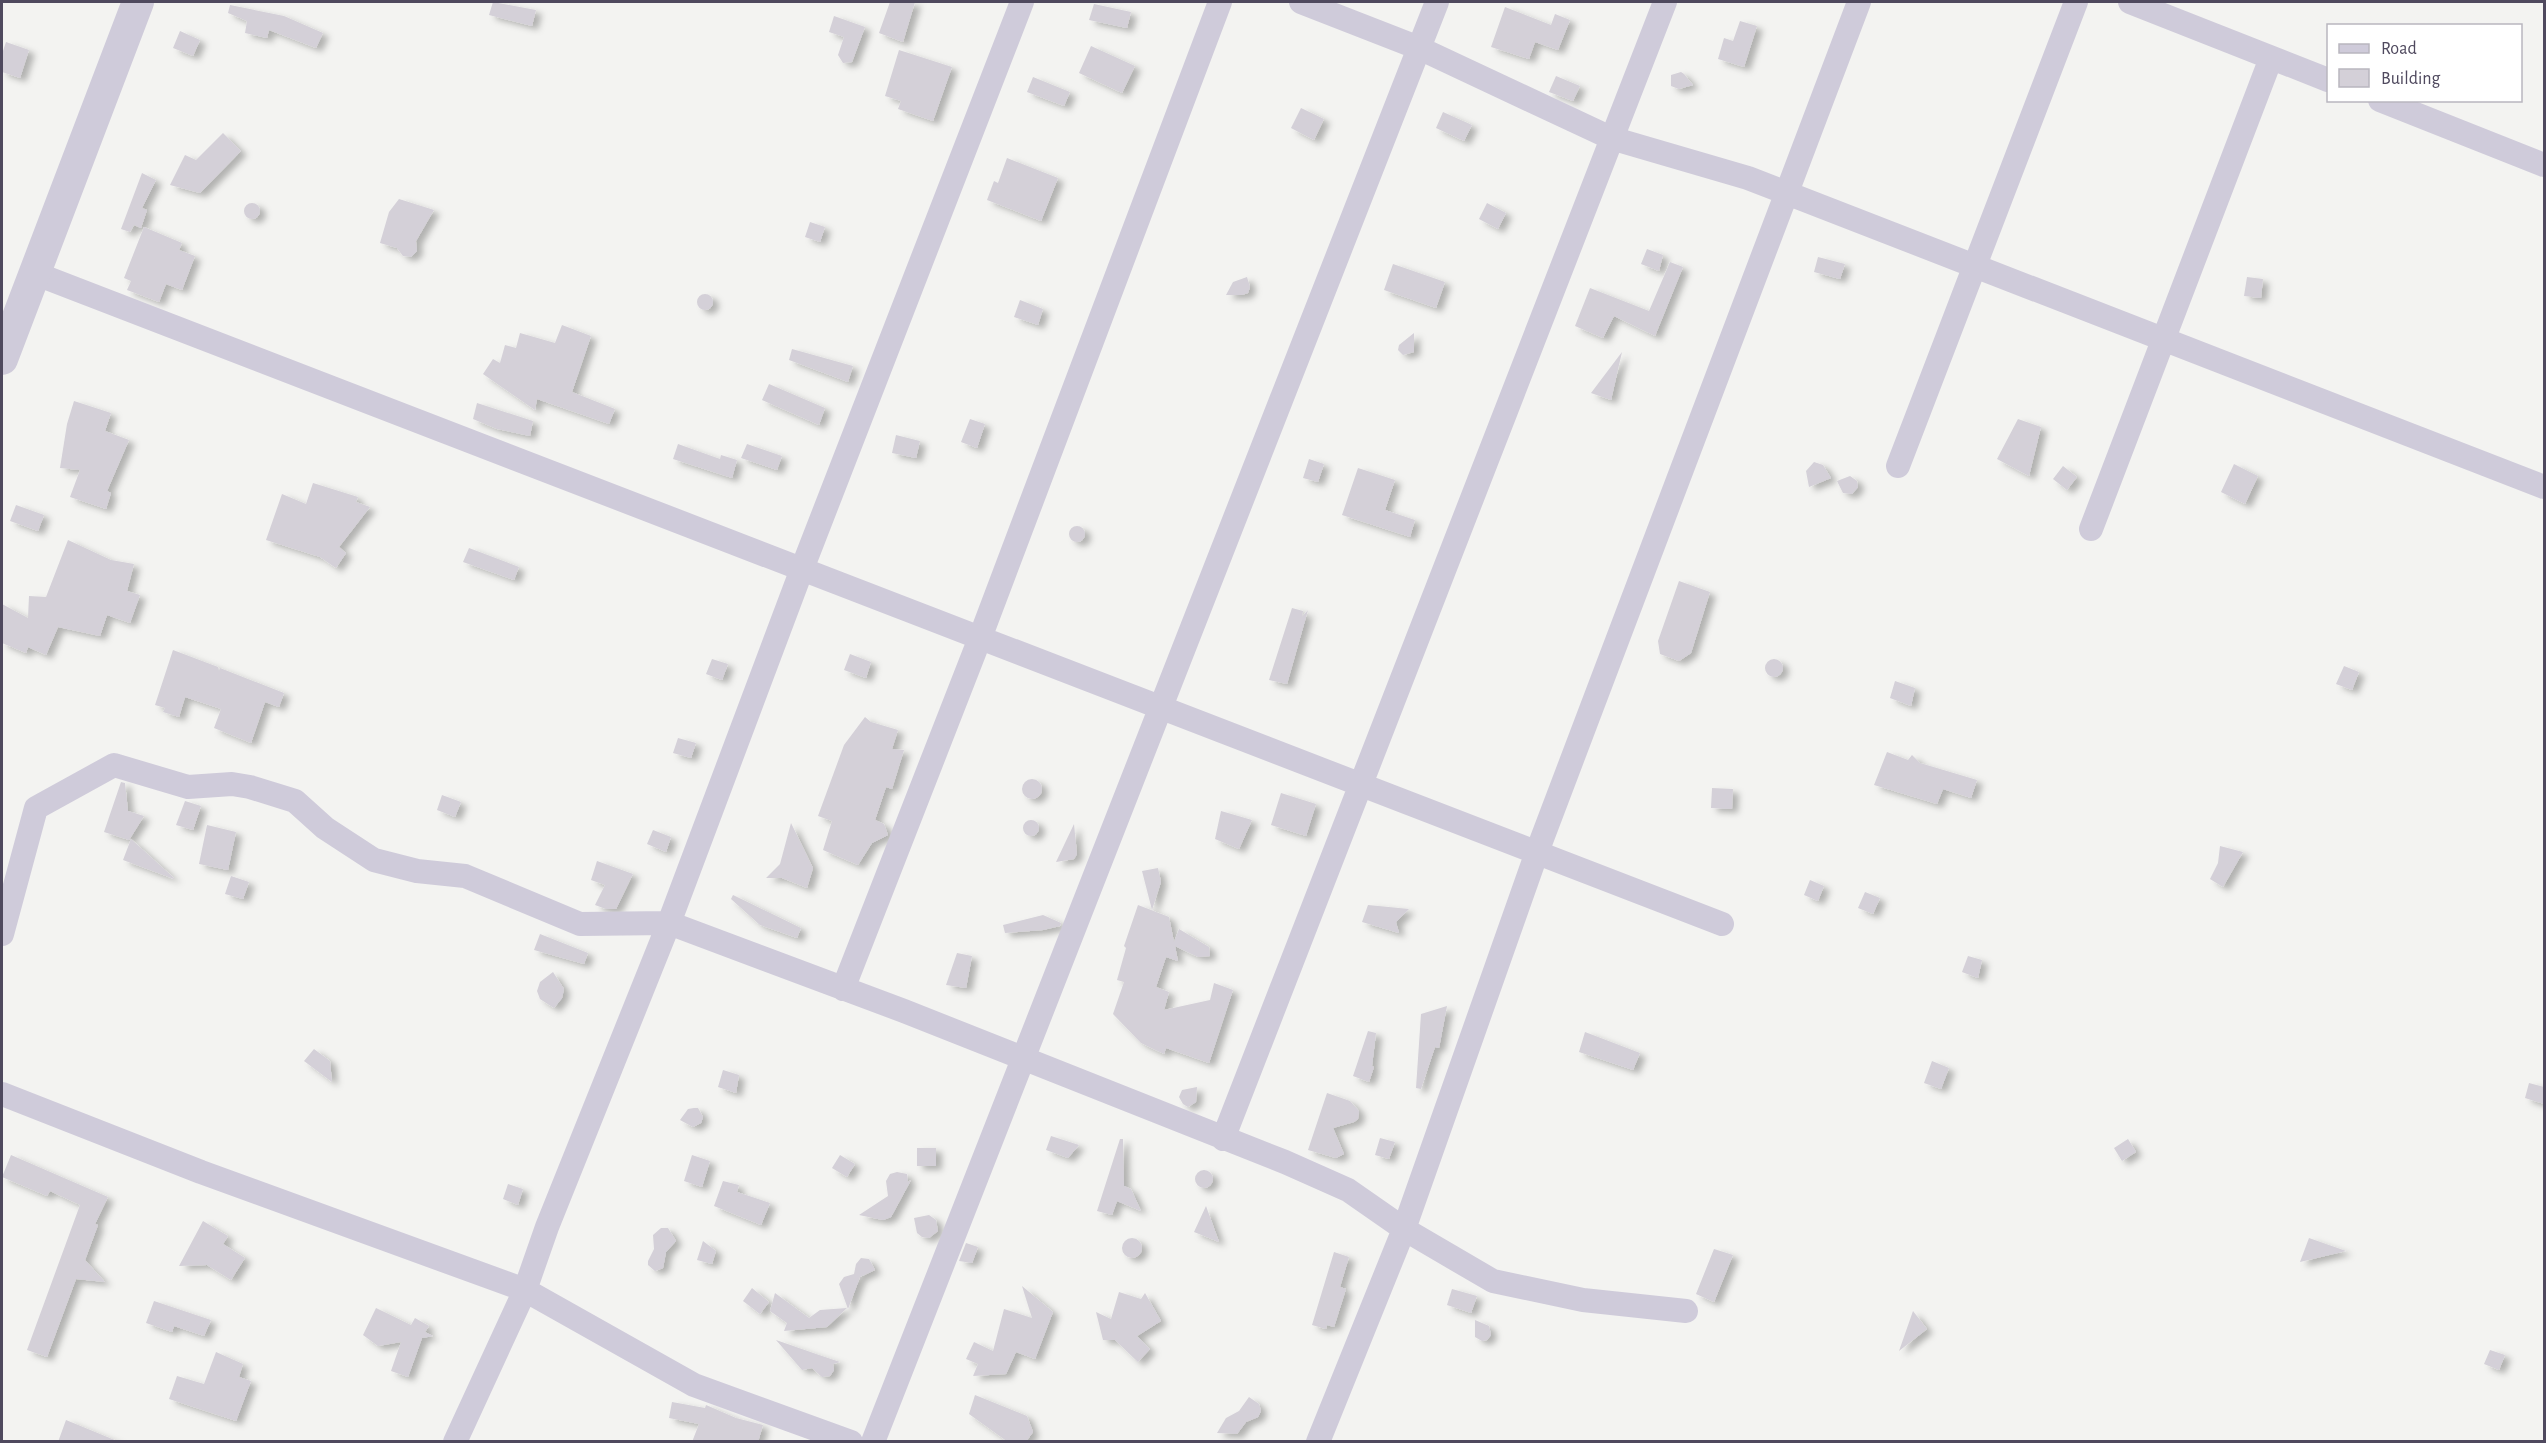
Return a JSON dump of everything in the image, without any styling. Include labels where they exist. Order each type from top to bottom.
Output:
[{"type":"street","points":[[2,359],[7,326],[34,273],[138,2]]},
{"type":"street","points":[[454,1442],[525,1290],[547,1227],[669,923],[802,569],[1022,2]]},
{"type":"street","points":[[843,989],[980,638],[1220,2]]},
{"type":"street","points":[[1301,2],[1419,48],[1611,138],[1748,178],[2544,488]]},
{"type":"street","points":[[873,1442],[1437,2]]},
{"type":"street","points":[[1223,1139],[1359,784],[1665,2]]},
{"type":"street","points":[[1318,1442],[1404,1229],[1537,852],[1785,192],[1859,2]]},
{"type":"street","points":[[1898,466],[2076,2]]},
{"type":"street","points":[[2130,2],[2327,80]]},
{"type":"street","points":[[2091,530],[2271,58]]},
{"type":"street","points":[[2385,102],[2544,165]]},
{"type":"street","points":[[34,273],[1722,924]]},
{"type":"street","points":[[2,934],[36,808],[114,765],[188,787],[232,784],[250,787],[295,801],[325,828],[374,860],[417,871],[465,876],[580,924],[669,923],[1285,1162],[1348,1190],[1404,1229],[1493,1281],[1583,1300],[1686,1311]]},
{"type":"street","points":[[2,1094],[201,1172],[525,1290],[694,1385],[851,1442]]},
{"type":"building","points":[[493,2],[536,10],[532,26],[489,15]]},
{"type":"building","points":[[890,2],[915,2],[903,42],[879,33]]},
{"type":"building","points":[[1094,4],[1131,12],[1127,28],[1089,20]]},
{"type":"building","points":[[230,5],[284,16],[323,33],[316,48],[269,30],[267,38],[245,33],[247,21],[228,13]]},
{"type":"building","points":[[1505,7],[1551,25],[1555,14],[1570,20],[1558,50],[1535,42],[1529,59],[1491,47]]},
{"type":"building","points":[[834,16],[865,27],[852,62],[843,63],[838,55],[844,37],[829,32]]},
{"type":"building","points":[[1740,21],[1757,26],[1744,67],[1718,59],[1724,38],[1733,41]]},
{"type":"building","points":[[180,31],[200,40],[193,56],[173,48]]},
{"type":"building","points":[[6,42],[29,50],[20,78],[2,72],[2,54]]},
{"type":"building","points":[[1091,46],[1135,66],[1122,93],[1079,73]]},
{"type":"building","points":[[899,50],[952,67],[933,121],[898,109],[901,101],[885,96]]},
{"type":"building","points":[[1681,72],[1693,85],[1679,89],[1671,86],[1671,75]]},
{"type":"building","points":[[1556,76],[1580,86],[1573,101],[1549,92]]},
{"type":"building","points":[[1033,77],[1070,92],[1064,106],[1027,92]]},
{"type":"building","points":[[1301,108],[1324,119],[1314,140],[1291,128]]},
{"type":"building","points":[[1443,112],[1472,125],[1464,141],[1436,128]]},
{"type":"building","points":[[223,133],[241,151],[200,193],[170,185],[185,155],[196,160]]},
{"type":"building","points":[[1007,158],[1058,178],[1041,221],[987,200],[994,181],[998,183]]},
{"type":"building","points":[[142,173],[156,180],[142,208],[147,210],[141,228],[134,225],[130,232],[121,229]]},
{"type":"building","points":[[399,199],[434,210],[416,241],[417,251],[411,257],[403,256],[397,248],[380,243],[389,212]]},
{"type":"building","points":[[249,203],[255,203],[260,211],[258,217],[249,219],[244,214],[244,208]]},
{"type":"building","points":[[1487,203],[1506,213],[1498,229],[1479,219]]},
{"type":"building","points":[[810,222],[825,227],[820,242],[805,237]]},
{"type":"building","points":[[144,227],[182,243],[179,250],[195,256],[182,290],[166,284],[159,302],[127,290],[131,281],[124,278]]},
{"type":"building","points":[[1647,249],[1663,255],[1659,271],[1641,264]]},
{"type":"building","points":[[1818,257],[1845,264],[1840,279],[1814,272]]},
{"type":"building","points":[[1670,262],[1683,267],[1655,336],[1614,316],[1603,338],[1575,326],[1590,288],[1649,311]]},
{"type":"building","points":[[1393,264],[1445,282],[1436,308],[1384,290]]},
{"type":"building","points":[[1247,277],[1250,287],[1248,293],[1226,295],[1233,282]]},
{"type":"building","points":[[2247,277],[2263,279],[2261,298],[2244,296]]},
{"type":"building","points":[[702,294],[708,294],[713,302],[711,308],[702,310],[697,305],[697,299]]},
{"type":"building","points":[[1020,300],[1043,309],[1038,325],[1014,317]]},
{"type":"building","points":[[562,325],[591,336],[572,392],[615,409],[609,424],[537,399],[535,410],[483,374],[493,359],[500,363],[505,345],[516,348],[520,333],[555,343]]},
{"type":"building","points":[[1414,333],[1414,352],[1403,355],[1398,350],[1399,345]]},
{"type":"building","points":[[792,349],[853,366],[848,382],[789,360]]},
{"type":"building","points":[[1622,352],[1611,400],[1591,393]]},
{"type":"building","points":[[769,384],[825,408],[819,425],[762,400]]},
{"type":"building","points":[[74,401],[111,413],[105,431],[129,440],[107,491],[111,493],[106,509],[70,497],[80,470],[60,468],[67,424]]},
{"type":"building","points":[[477,403],[533,421],[530,436],[497,429],[473,419]]},
{"type":"building","points":[[970,419],[985,424],[977,448],[961,442]]},
{"type":"building","points":[[2018,419],[2041,427],[2029,476],[1997,459]]},
{"type":"building","points":[[896,435],[920,441],[916,458],[892,453]]},
{"type":"building","points":[[678,444],[720,459],[721,455],[737,460],[732,478],[673,459]]},
{"type":"building","points":[[747,444],[782,456],[777,470],[741,458]]},
{"type":"building","points":[[1309,459],[1324,464],[1318,482],[1303,478]]},
{"type":"building","points":[[1814,462],[1823,465],[1831,478],[1809,487],[1806,471]]},
{"type":"building","points":[[2234,464],[2258,476],[2245,504],[2221,492]]},
{"type":"building","points":[[2063,466],[2077,477],[2067,490],[2053,479]]},
{"type":"building","points":[[1358,468],[1395,480],[1385,510],[1415,520],[1410,537],[1342,515]]},
{"type":"building","points":[[1850,476],[1857,481],[1858,487],[1852,494],[1843,493],[1837,481]]},
{"type":"building","points":[[313,483],[358,497],[356,502],[370,507],[339,547],[346,553],[336,568],[320,557],[266,540],[282,494],[306,504]]},
{"type":"building","points":[[16,505],[44,515],[38,531],[10,521]]},
{"type":"building","points":[[1074,526],[1080,526],[1085,534],[1083,540],[1074,542],[1069,537],[1069,531]]},
{"type":"building","points":[[68,540],[111,560],[134,564],[127,591],[140,595],[130,623],[107,615],[100,636],[58,627],[46,655],[28,647],[26,653],[2,643],[2,604],[28,618],[29,596],[46,597]]},
{"type":"building","points":[[469,548],[519,567],[514,580],[463,562]]},
{"type":"building","points":[[1679,581],[1710,592],[1691,653],[1679,661],[1660,654],[1658,641]]},
{"type":"building","points":[[1292,608],[1303,611],[1302,617],[1308,610],[1287,684],[1269,680]]},
{"type":"building","points":[[173,650],[218,667],[219,671],[220,668],[284,693],[279,707],[265,702],[251,743],[214,728],[221,709],[185,697],[179,717],[163,712],[165,708],[155,705]]},
{"type":"building","points":[[850,654],[871,662],[866,678],[844,670]]},
{"type":"building","points":[[712,659],[728,664],[722,680],[706,674]]},
{"type":"building","points":[[1774,659],[1780,662],[1783,668],[1780,674],[1774,677],[1768,674],[1765,668],[1768,662]]},
{"type":"building","points":[[2344,666],[2359,672],[2352,690],[2336,684]]},
{"type":"building","points":[[1895,681],[1915,688],[1911,706],[1890,698]]},
{"type":"building","points":[[865,717],[871,722],[898,730],[892,749],[904,750],[892,789],[886,787],[875,820],[884,824],[888,835],[872,843],[858,865],[823,850],[832,821],[818,816],[844,745]]},
{"type":"building","points":[[678,738],[696,743],[691,758],[673,753]]},
{"type":"building","points":[[1887,752],[1908,760],[1912,755],[1920,763],[1977,780],[1971,798],[1943,789],[1937,804],[1874,785]]},
{"type":"building","points":[[1032,779],[1039,782],[1042,789],[1039,796],[1032,799],[1025,796],[1022,789],[1025,782]]},
{"type":"building","points":[[121,782],[125,783],[128,811],[144,816],[129,840],[104,832]]},
{"type":"building","points":[[1712,788],[1733,789],[1732,809],[1711,808]]},
{"type":"building","points":[[1281,793],[1316,804],[1306,836],[1271,825]]},
{"type":"building","points":[[442,795],[461,802],[455,817],[437,810]]},
{"type":"building","points":[[185,801],[201,806],[193,830],[176,825]]},
{"type":"building","points":[[1221,811],[1252,820],[1239,849],[1215,839]]},
{"type":"building","points":[[1028,820],[1034,820],[1039,828],[1037,834],[1028,836],[1023,831],[1023,825]]},
{"type":"building","points":[[791,823],[813,868],[807,888],[782,878],[766,878],[780,864]]},
{"type":"building","points":[[1074,824],[1077,854],[1074,859],[1056,862]]},
{"type":"building","points":[[207,825],[236,832],[228,870],[199,864]]},
{"type":"building","points":[[653,830],[671,837],[666,852],[647,844]]},
{"type":"building","points":[[131,839],[174,878],[174,879],[123,860]]},
{"type":"building","points":[[2220,846],[2243,852],[2223,887],[2210,879],[2218,863]]},
{"type":"building","points":[[597,861],[633,874],[616,909],[606,909],[595,905],[605,885],[591,880]]},
{"type":"building","points":[[1158,868],[1161,882],[1152,910],[1142,871]]},
{"type":"building","points":[[231,876],[249,882],[243,899],[225,894]]},
{"type":"building","points":[[1810,880],[1824,886],[1818,901],[1804,895]]},
{"type":"building","points":[[1865,892],[1880,898],[1873,914],[1858,908]]},
{"type":"building","points":[[733,895],[801,928],[797,938],[760,925],[731,899]]},
{"type":"building","points":[[1138,905],[1169,917],[1174,942],[1179,929],[1209,947],[1210,956],[1198,957],[1175,946],[1178,961],[1166,957],[1156,987],[1169,992],[1164,1010],[1210,1000],[1214,983],[1233,990],[1209,1063],[1166,1048],[1164,1054],[1141,1043],[1113,1014],[1124,982],[1117,980],[1126,948],[1124,946]]},
{"type":"building","points":[[1368,905],[1409,909],[1396,922],[1399,933],[1362,922]]},
{"type":"building","points":[[1043,915],[1061,923],[1060,926],[1043,930],[1005,933],[1003,925]]},
{"type":"building","points":[[540,934],[588,953],[584,964],[534,950]]},
{"type":"building","points":[[957,953],[972,956],[966,988],[946,985]]},
{"type":"building","points":[[1968,956],[1982,960],[1978,978],[1962,972]]},
{"type":"building","points":[[553,972],[564,989],[562,998],[554,1008],[540,999],[537,991],[540,982]]},
{"type":"building","points":[[1447,1006],[1439,1048],[1435,1047],[1421,1089],[1416,1088],[1421,1014]]},
{"type":"building","points":[[1368,1031],[1376,1033],[1372,1066],[1374,1067],[1369,1082],[1353,1076]]},
{"type":"building","points":[[1585,1032],[1640,1053],[1633,1070],[1579,1052]]},
{"type":"building","points":[[314,1049],[330,1061],[332,1082],[304,1061]]},
{"type":"building","points":[[1932,1061],[1949,1068],[1941,1089],[1924,1083]]},
{"type":"building","points":[[723,1070],[739,1075],[736,1093],[718,1087]]},
{"type":"building","points":[[2529,1083],[2544,1087],[2544,1104],[2525,1098]]},
{"type":"building","points":[[1197,1087],[1196,1102],[1188,1107],[1183,1104],[1179,1097],[1182,1090]]},
{"type":"building","points":[[1327,1093],[1350,1101],[1359,1111],[1358,1119],[1354,1122],[1333,1128],[1344,1154],[1336,1158],[1308,1150]]},
{"type":"building","points":[[698,1108],[703,1117],[701,1123],[693,1127],[680,1120],[688,1109]]},
{"type":"building","points":[[1051,1136],[1079,1145],[1068,1158],[1046,1150]]},
{"type":"building","points":[[1380,1138],[1395,1142],[1389,1159],[1375,1155]]},
{"type":"building","points":[[1120,1139],[1123,1139],[1124,1186],[1131,1189],[1141,1211],[1117,1201],[1112,1215],[1097,1211]]},
{"type":"building","points":[[2128,1139],[2136,1152],[2122,1161],[2114,1148]]},
{"type":"building","points":[[917,1148],[936,1148],[936,1166],[917,1166]]},
{"type":"building","points":[[11,1155],[108,1197],[95,1224],[98,1225],[85,1260],[105,1282],[76,1279],[47,1357],[27,1350],[80,1205],[50,1191],[47,1196],[2,1177]]},
{"type":"building","points":[[692,1155],[710,1161],[702,1187],[684,1181]]},
{"type":"building","points":[[840,1155],[855,1164],[847,1177],[832,1168]]},
{"type":"building","points":[[1200,1170],[1208,1170],[1213,1175],[1211,1186],[1200,1188],[1195,1183],[1195,1175]]},
{"type":"building","points":[[897,1172],[907,1174],[908,1182],[911,1180],[891,1217],[883,1220],[859,1215],[888,1196],[886,1181],[890,1174]]},
{"type":"building","points":[[723,1181],[739,1185],[737,1192],[770,1203],[761,1225],[714,1206]]},
{"type":"building","points":[[508,1184],[523,1189],[518,1205],[503,1199]]},
{"type":"building","points":[[1206,1206],[1219,1242],[1194,1232]]},
{"type":"building","points":[[929,1215],[936,1220],[938,1231],[929,1238],[922,1237],[917,1233],[914,1218]]},
{"type":"building","points":[[203,1221],[228,1236],[223,1244],[245,1258],[231,1280],[207,1265],[179,1266]]},
{"type":"building","points":[[661,1228],[668,1228],[676,1241],[666,1252],[663,1268],[655,1271],[648,1265],[648,1261],[654,1249],[653,1235]]},
{"type":"building","points":[[1132,1238],[1139,1241],[1142,1248],[1139,1255],[1132,1258],[1125,1255],[1122,1248],[1125,1241]]},
{"type":"building","points":[[2309,1238],[2346,1251],[2300,1262]]},
{"type":"building","points":[[703,1241],[716,1251],[712,1264],[697,1260]]},
{"type":"building","points":[[966,1243],[978,1247],[972,1263],[959,1261]]},
{"type":"building","points":[[1714,1249],[1733,1255],[1714,1302],[1696,1294]]},
{"type":"building","points":[[1334,1252],[1349,1257],[1340,1287],[1346,1289],[1334,1327],[1327,1325],[1326,1329],[1312,1325]]},
{"type":"building","points":[[861,1258],[869,1259],[875,1270],[860,1277],[848,1309],[839,1284],[844,1277],[854,1274],[856,1264]]},
{"type":"building","points":[[1022,1286],[1053,1312],[1035,1359],[1016,1352],[1006,1374],[973,1376],[978,1364],[966,1359],[974,1342],[993,1351],[1004,1309],[1032,1318]]},
{"type":"building","points":[[752,1288],[769,1302],[760,1314],[743,1301]]},
{"type":"building","points":[[1452,1289],[1477,1296],[1471,1313],[1447,1305]]},
{"type":"building","points":[[1119,1292],[1141,1299],[1145,1293],[1161,1321],[1137,1336],[1150,1349],[1138,1362],[1115,1340],[1103,1340],[1096,1312],[1111,1319]]},
{"type":"building","points":[[775,1293],[809,1318],[820,1310],[847,1308],[827,1327],[784,1331],[787,1323],[770,1311]]},
{"type":"building","points":[[154,1301],[211,1320],[204,1336],[174,1326],[172,1332],[146,1323]]},
{"type":"building","points":[[376,1308],[411,1325],[415,1318],[429,1326],[425,1332],[433,1336],[422,1338],[408,1377],[391,1371],[401,1342],[378,1346],[363,1335]]},
{"type":"building","points":[[1913,1311],[1927,1329],[1899,1351]]},
{"type":"building","points":[[1475,1320],[1489,1326],[1491,1335],[1487,1340],[1482,1341],[1475,1337]]},
{"type":"building","points":[[776,1340],[840,1362],[833,1364],[834,1370],[830,1376],[822,1377],[812,1368],[802,1370]]},
{"type":"building","points":[[2490,1350],[2505,1355],[2499,1370],[2484,1364]]},
{"type":"building","points":[[216,1352],[243,1364],[239,1377],[251,1381],[236,1421],[169,1399],[177,1376],[204,1384]]},
{"type":"building","points":[[975,1395],[1027,1416],[1033,1432],[1026,1442],[1008,1442],[969,1414]]},
{"type":"building","points":[[1249,1397],[1259,1404],[1261,1411],[1258,1417],[1246,1422],[1237,1434],[1217,1433],[1226,1418],[1239,1411]]},
{"type":"building","points":[[672,1402],[705,1408],[706,1405],[736,1418],[763,1425],[758,1442],[692,1442],[699,1424],[669,1418]]},
{"type":"building","points":[[66,1420],[117,1441],[117,1442],[58,1442]]}]
